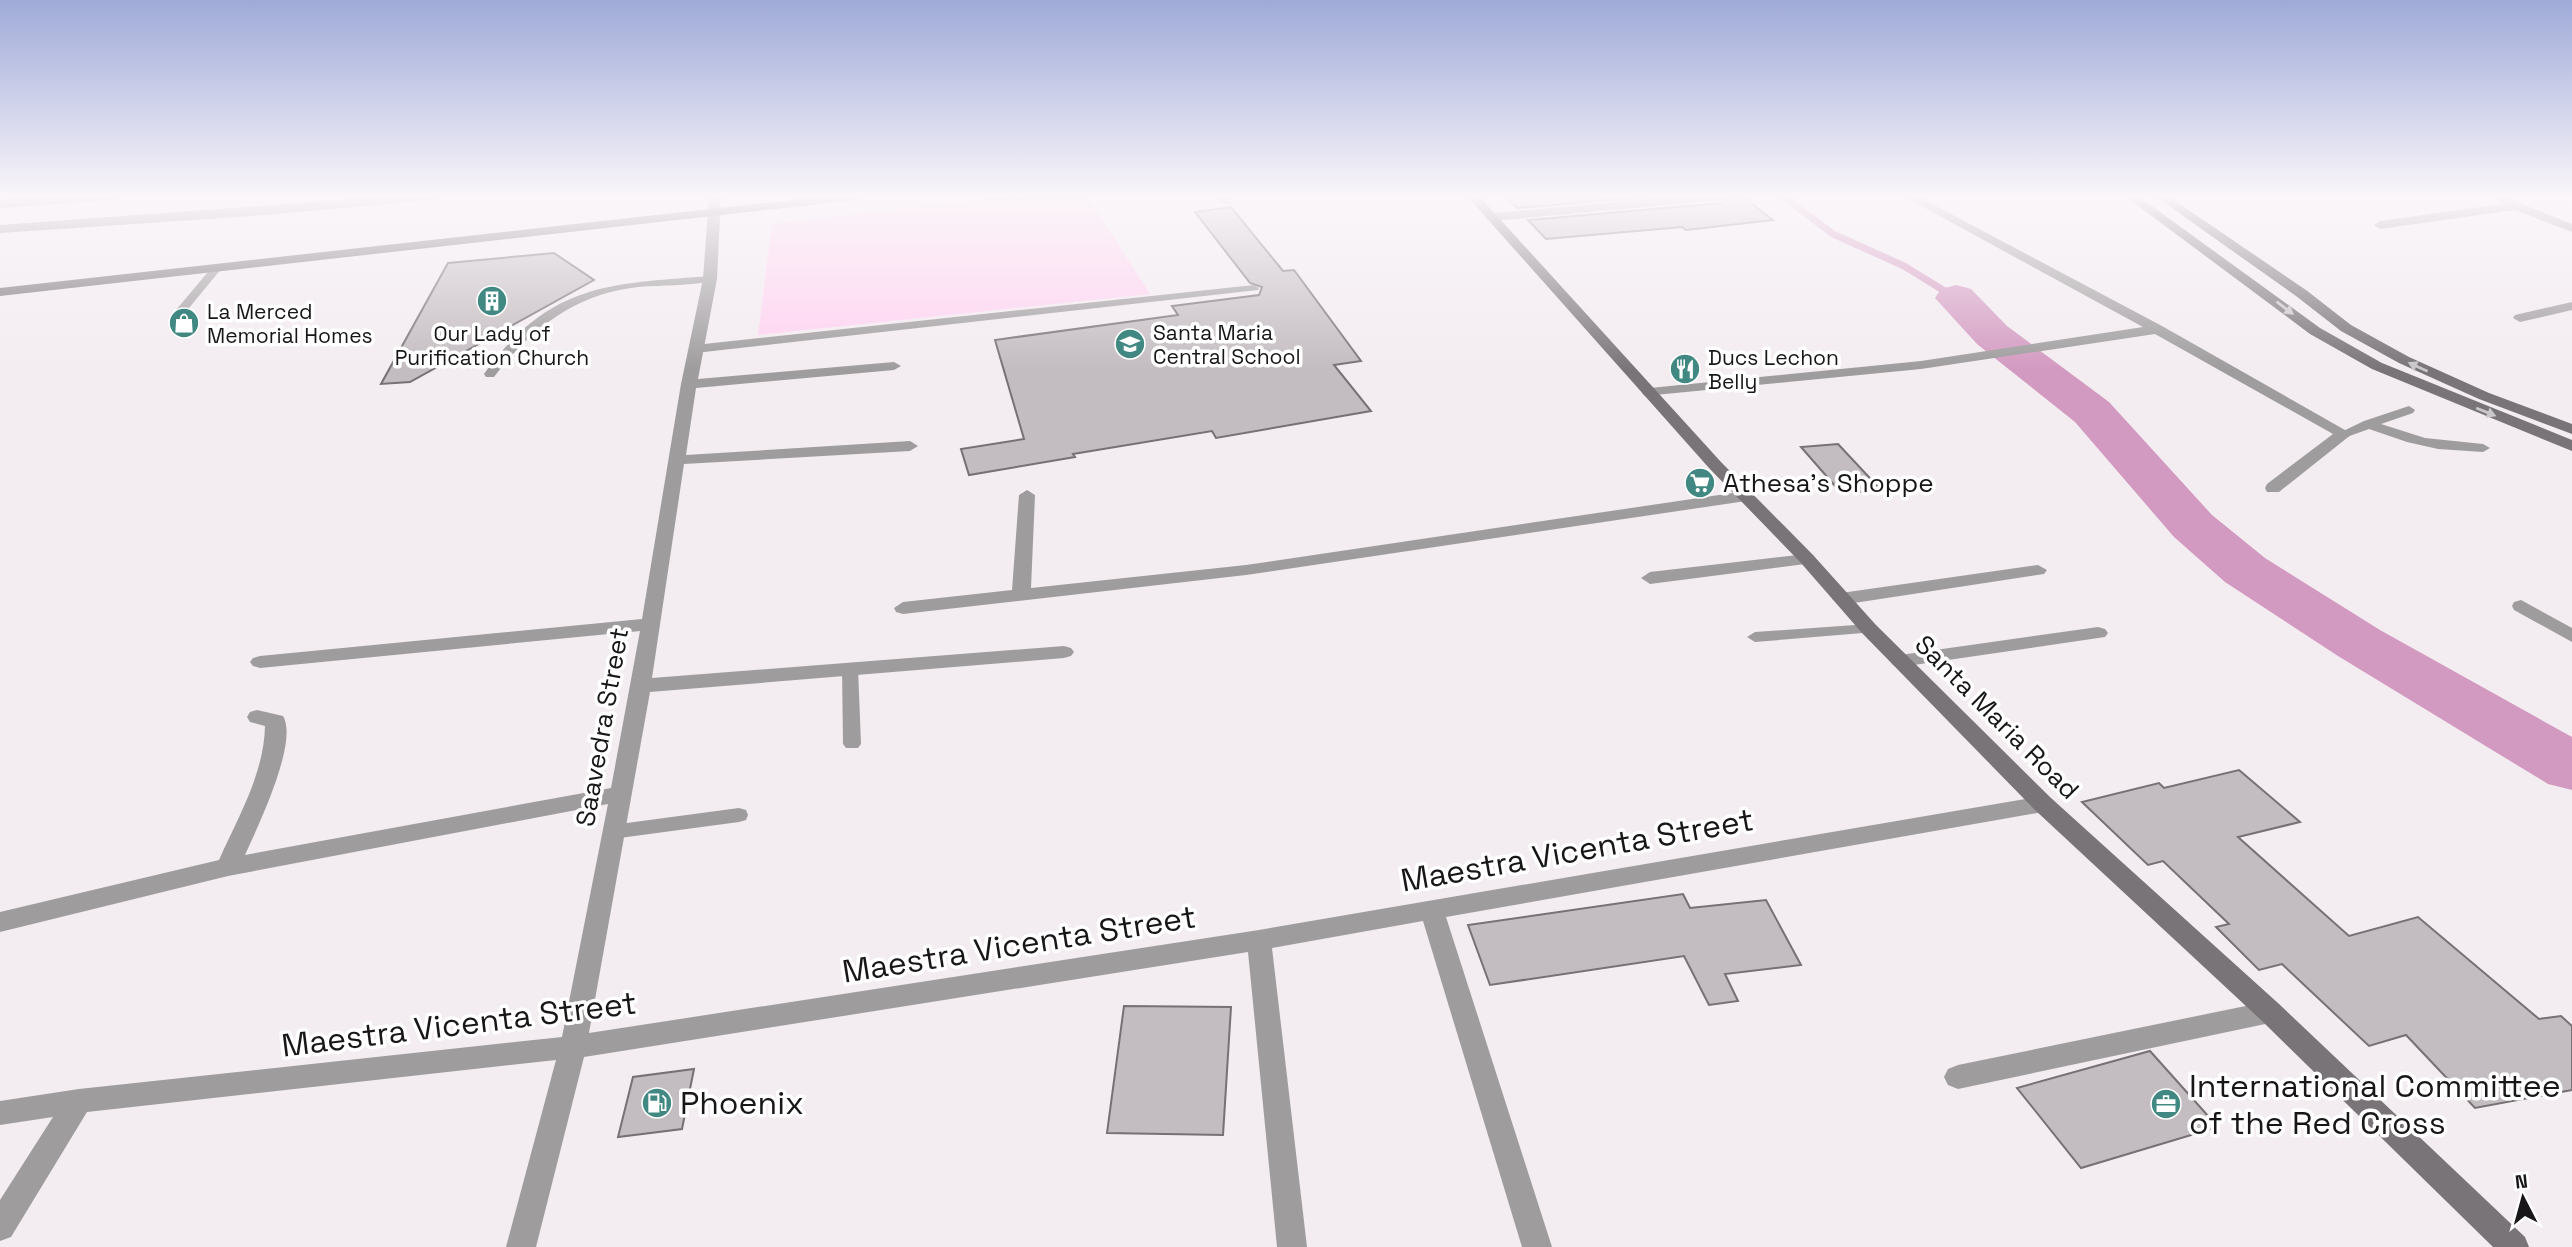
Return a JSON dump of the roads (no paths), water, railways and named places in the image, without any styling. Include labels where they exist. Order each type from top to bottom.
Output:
[{"type":"main road","points":[[0,292],[326,254]]},
{"type":"main road","name":"Santa Maria Road","points":[[1525,254],[1715,465],[1807,559],[1900,661],[2043,804],[2270,1012],[2514,1247]]},
{"type":"main road","points":[[2210,254],[2315,331],[2377,366],[2572,446]]},
{"type":"main road","points":[[2245,254],[2346,328],[2404,360],[2484,396],[2572,429]]},
{"type":"main road","points":[[2315,331],[2346,328]]},
{"type":"street","name":"Saavedra Street","points":[[521,1247],[573,1047],[641,686],[676,460],[710,279],[712,254]]},
{"type":"street","points":[[2018,254],[2344,434],[2273,488]]},
{"type":"street","points":[[2520,318],[2572,306]]},
{"type":"street","points":[[1650,393],[1921,365],[2157,329]]},
{"type":"street","points":[[689,384],[894,366]]},
{"type":"street","points":[[676,460],[910,446]]},
{"type":"street","points":[[1021,597],[1027,495]]},
{"type":"street","points":[[903,608],[1246,570],[1746,496]]},
{"type":"street","points":[[1650,578],[1807,559]]},
{"type":"street","points":[[1841,599],[2038,570]]},
{"type":"street","points":[[2521,606],[2572,636]]},
{"type":"street","points":[[260,662],[650,624]]},
{"type":"street","points":[[1900,661],[2098,634]]},
{"type":"street","points":[[641,686],[1064,652]]},
{"type":"street","points":[[228,867],[268,770],[277,738],[276,721],[257,717]]},
{"type":"street","points":[[0,922],[228,867],[619,793]]},
{"type":"street","name":"Maestra Vicenta Street","points":[[0,1112],[573,1047],[1259,940],[2043,804]]},
{"type":"street","points":[[1431,909],[1537,1247]]},
{"type":"street","points":[[1259,940],[1292,1247]]},
{"type":"street","points":[[1958,1077],[2270,1012]]},
{"type":"street","points":[[0,1227],[79,1101]]},
{"type":"lane","points":[[180,312],[217,268]]},
{"type":"lane","points":[[491,374],[504,354],[529,330],[579,299],[601,290],[710,279]]},
{"type":"lane","points":[[695,349],[1254,288]]},
{"type":"lane","points":[[2344,434],[2409,410]]},
{"type":"lane","points":[[2369,424],[2421,443],[2447,448],[2483,449]]},
{"type":"lane","points":[[1755,637],[1869,629]]},
{"type":"lane","points":[[850,668],[852,744]]},
{"type":"lane","points":[[612,832],[739,815]]},
{"type":"waterway","points":[[1878,254],[1904,266],[1956,298]]},
{"type":"waterway","points":[[1956,298],[1992,335],[2092,412],[2193,526],[2245,570],[2359,643],[2572,767]]},
{"type":"place","name":"Our Lady of Purification Church","points":[[492,301]]},
{"type":"place","name":"La Merced Memorial Homes","points":[[184,323]]},
{"type":"place","name":"Santa Maria Central School","points":[[1130,344]]},
{"type":"place","name":"Ducs Lechon Belly","points":[[1685,369]]},
{"type":"place","name":"Athesa's Shoppe","points":[[1700,483]]},
{"type":"place","name":"Phoenix","points":[[657,1103]]},
{"type":"place","name":"International Committee of the Red Cross","points":[[2166,1104]]}]
